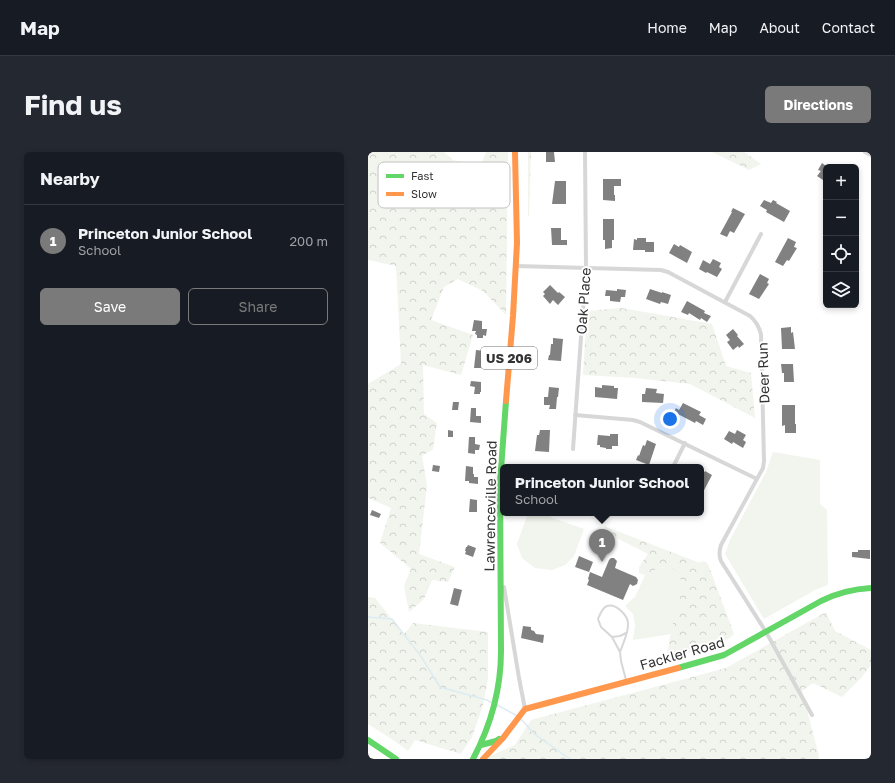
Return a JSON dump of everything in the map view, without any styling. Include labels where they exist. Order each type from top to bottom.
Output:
[{"type":"main road","name":"Lawrenceville Road","points":[[501,464],[516,266],[517,243],[515,152]]},
{"type":"main road","name":"Lawrenceville Road","points":[[473,759],[488,728],[496,700],[501,666],[501,516]]},
{"type":"main road","name":"Fackler Road","points":[[525,710],[724,655],[821,600],[846,591],[871,588]]},
{"type":"main road","points":[[483,759],[503,738],[525,710]]},
{"type":"main road","points":[[481,745],[503,738]]},
{"type":"main road","points":[[368,740],[396,759]]},
{"type":"street","name":"Oak Place","points":[[573,449],[586,268],[585,152]]},
{"type":"street","points":[[865,152],[871,156]]},
{"type":"street","points":[[725,302],[761,234]]},
{"type":"street","name":"Deer Run","points":[[516,266],[661,270],[668,272],[725,302],[752,318],[760,328],[762,334],[764,461],[757,479],[721,545],[720,557],[721,561],[766,632],[812,715]]},
{"type":"street","points":[[575,415],[633,420],[640,422],[757,479]]},
{"type":"street","points":[[674,464],[685,443]]},
{"type":"street","points":[[501,564],[525,710]]},
{"type":"lane","points":[[620,652],[629,623],[624,614],[615,606],[607,606],[601,611],[598,619],[601,627],[612,637],[620,652],[627,681]]},
{"type":"lane","points":[[612,637],[627,633]]},
{"type":"green space","points":[[368,152],[444,152],[453,160],[461,162],[378,162],[378,208],[507,208],[506,315],[483,291],[458,279],[444,287],[431,320],[473,335],[461,375],[423,365],[424,414],[437,423],[433,449],[422,456],[427,485],[419,554],[455,567],[448,582],[432,580],[424,599],[409,612],[404,586],[411,569],[380,543],[391,508],[368,498],[368,384],[401,364],[396,266],[368,260]]},
{"type":"green space","points":[[486,152],[508,152],[508,162],[482,162]]},
{"type":"green space","points":[[528,152],[531,152],[528,217]]},
{"type":"green space","points":[[712,152],[744,152],[761,164],[749,170]]},
{"type":"green space","points":[[622,308],[712,324],[726,366],[751,373],[755,418],[690,384],[636,378],[583,375],[587,311]]},
{"type":"green space","points":[[773,452],[820,460],[820,504],[827,510],[828,585],[815,590],[764,619],[725,554],[730,540],[766,472]]},
{"type":"green space","points":[[527,516],[550,516],[584,529],[574,556],[565,565],[552,570],[535,568],[522,558],[517,544]]},
{"type":"green space","points":[[604,526],[700,563],[703,561],[708,564],[734,634],[717,645],[666,659],[672,627],[683,584],[675,569],[660,567],[645,575],[639,573],[639,567],[648,554],[611,535]]},
{"type":"green space","points":[[660,567],[675,569],[683,584],[671,634],[633,640],[635,625],[633,614],[625,606],[635,597],[645,575]]},
{"type":"green space","points":[[368,597],[375,598],[404,634],[413,623],[488,632],[488,679],[483,705],[472,737],[461,754],[415,740],[408,751],[368,724]]},
{"type":"green space","points":[[826,612],[835,631],[871,650],[871,665],[861,678],[842,697],[813,683],[802,691],[819,756],[818,759],[488,759],[490,756],[515,745],[531,720],[726,668]]},
{"type":"building","points":[[546,152],[554,152],[555,162],[546,162]]},
{"type":"building","points":[[822,163],[823,164],[823,180],[817,176],[821,171],[818,170]]},
{"type":"building","points":[[603,179],[621,179],[621,186],[614,186],[615,201],[603,200]]},
{"type":"building","points":[[555,181],[566,181],[566,204],[552,204]]},
{"type":"building","points":[[764,200],[771,203],[773,200],[790,211],[784,222],[766,212],[767,210],[760,206]]},
{"type":"building","points":[[733,208],[745,214],[734,233],[730,231],[727,237],[720,234]]},
{"type":"building","points":[[603,219],[614,219],[614,240],[612,240],[612,248],[605,249],[605,240],[603,240]]},
{"type":"building","points":[[551,228],[561,228],[561,240],[567,240],[567,245],[552,245]]},
{"type":"building","points":[[637,238],[646,238],[646,242],[654,242],[654,252],[633,250],[634,239],[637,240]]},
{"type":"building","points":[[788,238],[796,242],[794,247],[797,248],[789,261],[787,260],[783,266],[775,262]]},
{"type":"building","points":[[674,244],[679,247],[680,245],[692,252],[687,263],[669,253]]},
{"type":"building","points":[[713,259],[721,263],[719,267],[722,269],[717,277],[699,269],[703,260],[710,264]]},
{"type":"building","points":[[760,274],[769,279],[767,283],[769,284],[759,299],[749,294]]},
{"type":"building","points":[[550,285],[558,293],[559,292],[565,297],[558,305],[553,300],[550,304],[543,296],[545,294],[543,292]]},
{"type":"building","points":[[617,289],[626,290],[625,297],[621,297],[620,302],[610,301],[610,296],[605,296],[606,290],[617,291]]},
{"type":"building","points":[[650,289],[671,295],[668,304],[661,302],[660,304],[646,299]]},
{"type":"building","points":[[687,301],[711,316],[707,322],[701,318],[700,320],[689,313],[688,315],[681,312]]},
{"type":"building","points":[[474,320],[482,321],[482,329],[487,329],[486,336],[483,335],[483,338],[477,338],[477,335],[475,334],[476,331],[472,331]]},
{"type":"building","points":[[791,327],[795,349],[782,349],[781,328]]},
{"type":"building","points":[[733,329],[744,344],[733,350],[727,342],[730,340],[726,335]]},
{"type":"building","points":[[553,338],[563,339],[561,361],[548,360],[551,344],[553,344]]},
{"type":"building","points":[[476,350],[484,351],[483,368],[474,368]]},
{"type":"building","points":[[781,364],[793,364],[794,382],[784,382],[784,373],[782,373]]},
{"type":"building","points":[[471,381],[481,382],[480,394],[474,394],[475,387],[470,386]]},
{"type":"building","points":[[602,385],[614,386],[614,388],[618,388],[617,399],[595,397],[595,387],[602,388]]},
{"type":"building","points":[[549,387],[559,388],[556,409],[549,409],[550,405],[544,405],[544,397],[548,397]]},
{"type":"building","points":[[646,388],[657,389],[656,393],[664,394],[663,403],[642,402],[642,394],[645,394]]},
{"type":"building","points":[[453,402],[459,402],[458,410],[452,410]]},
{"type":"building","points":[[683,403],[701,412],[699,415],[706,419],[703,425],[696,421],[695,423],[674,412],[676,408],[679,410]]},
{"type":"building","points":[[782,405],[795,405],[796,433],[785,433],[785,425],[782,426]]},
{"type":"building","points":[[471,408],[476,408],[476,416],[481,416],[481,423],[470,422]]},
{"type":"building","points":[[448,430],[453,431],[453,437],[448,437]]},
{"type":"building","points":[[540,430],[550,430],[549,452],[535,451],[537,435],[539,435]]},
{"type":"building","points":[[737,430],[746,435],[743,440],[746,442],[743,448],[724,439],[729,431],[735,434]]},
{"type":"building","points":[[610,434],[618,434],[618,446],[612,446],[612,449],[606,449],[600,447],[600,445],[597,445],[598,435],[610,436]]},
{"type":"building","points":[[469,437],[475,437],[475,444],[480,445],[479,450],[475,450],[475,454],[468,453]]},
{"type":"building","points":[[647,440],[656,444],[649,464],[636,460],[643,445],[645,446]]},
{"type":"building","points":[[433,465],[440,466],[439,472],[432,471]]},
{"type":"building","points":[[466,466],[473,467],[474,477],[478,477],[478,484],[465,481]]},
{"type":"building","points":[[704,472],[712,475],[704,490]]},
{"type":"building","points":[[470,499],[477,500],[477,512],[469,512]]},
{"type":"building","points":[[372,510],[381,514],[379,518],[370,515]]},
{"type":"building","points":[[468,545],[476,548],[473,557],[465,554],[466,547]]},
{"type":"building","points":[[858,550],[870,550],[870,559],[852,557],[852,552],[858,552]]},
{"type":"building","points":[[579,556],[593,562],[589,572],[575,567]]},
{"type":"building","points":[[611,558],[614,558],[617,561],[615,568],[636,577],[638,580],[637,584],[633,586],[630,584],[623,600],[587,585],[590,572],[602,577]]},
{"type":"building","points":[[454,588],[462,590],[458,606],[450,604]]},
{"type":"building","points":[[523,626],[531,627],[531,630],[536,634],[544,635],[543,643],[521,638]]},
{"type":"waterway","points":[[368,617],[392,619],[420,655],[440,687],[487,700],[492,703]]},
{"type":"waterway","points":[[497,705],[517,716]]},
{"type":"waterway","points":[[520,719],[533,733],[570,759]]},
{"type":"traffic: fast","points":[[501,464],[506,401]]},
{"type":"traffic: fast","points":[[473,759],[485,733],[494,707],[501,665],[500,516]]},
{"type":"traffic: fast","points":[[678,668],[724,655],[827,598],[858,589],[871,588]]},
{"type":"traffic: fast","points":[[481,745],[499,739]]},
{"type":"traffic: fast","points":[[368,740],[396,759]]},
{"type":"traffic: slow","points":[[506,401],[517,243],[515,152]]},
{"type":"traffic: slow","points":[[483,759],[503,738],[525,709],[678,668]]},
{"type":"place","name":"Princeton Junior School","points":[[602,562]]}]
